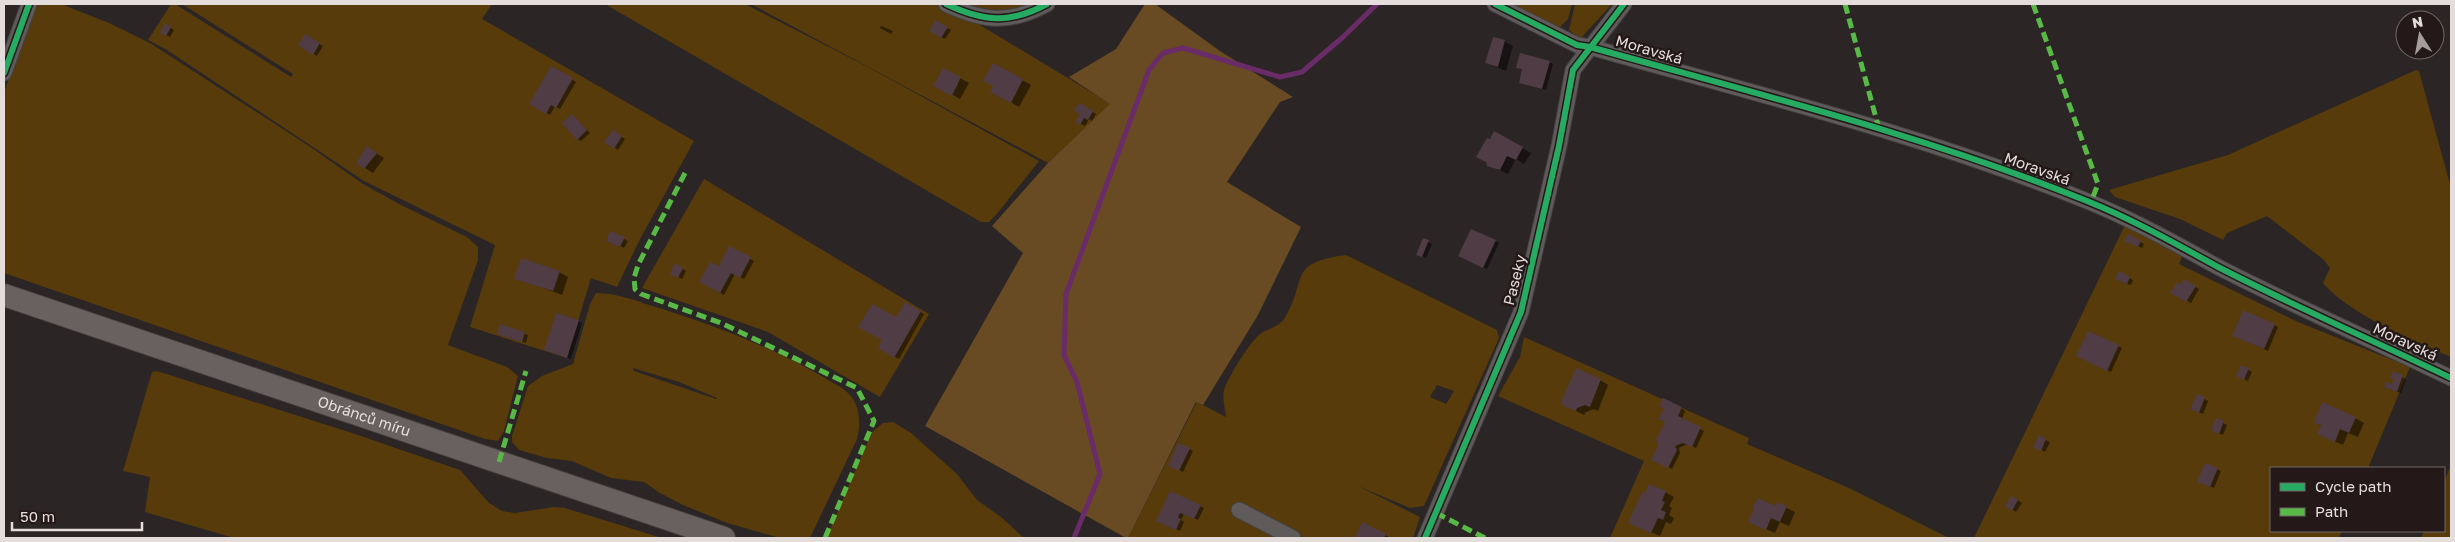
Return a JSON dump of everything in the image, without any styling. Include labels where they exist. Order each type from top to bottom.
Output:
[{"type":"main road","name":"Obránců míru","points":[[4,295],[724,538]]},
{"type":"street","points":[[4,73],[29,4]]},
{"type":"street","points":[[946,4],[975,16],[992,19],[1020,16],[1047,4]]},
{"type":"street","points":[[1494,4],[1577,45],[1590,46]]},
{"type":"street","name":"Paseky","points":[[1425,538],[1520,312],[1557,155],[1573,70],[1624,4]]},
{"type":"street","name":"Moravská","points":[[1590,46],[1898,134],[1963,155],[2084,200],[2132,220],[2221,268],[2451,378]]},
{"type":"street","points":[[1239,510],[1293,538]]},
{"type":"shaded area","points":[[61,4],[109,23],[150,43],[309,146],[363,184],[467,237],[478,247],[478,260],[448,345],[507,367],[518,376],[504,431],[498,441],[485,439],[4,273],[4,92],[36,5]]},
{"type":"shaded area","points":[[171,4],[175,4],[291,77],[293,74],[182,4],[492,4],[482,19],[694,141],[639,241],[617,287],[591,278],[567,358],[470,327],[495,245],[364,181],[167,50],[148,40]]},
{"type":"shaded area","points":[[605,4],[745,4],[868,67],[1039,161],[996,215],[989,222],[981,222]]},
{"type":"shaded area","points":[[751,4],[935,4],[980,25],[1111,104],[1048,163]]},
{"type":"shaded area","points":[[962,4],[1032,4],[997,10]]},
{"type":"shaded area","points":[[1145,4],[1155,4],[1220,51],[1293,97],[1280,102],[1227,182],[1301,227],[1258,315],[1203,405],[1196,402],[1128,538],[1126,538],[925,426],[1023,253],[992,226],[1048,163],[1110,104],[1069,77],[1116,49]]},
{"type":"shaded area","points":[[1509,4],[1572,4],[1568,19],[1560,27]]},
{"type":"shaded area","points":[[1575,4],[1612,4],[1580,39],[1569,30]]},
{"type":"shaded area","points":[[2416,70],[2419,71],[2451,188],[2451,357],[2383,326],[2348,305],[2323,283],[2330,268],[2324,260],[2267,216],[2227,233],[2223,240],[2180,219],[2115,197],[2109,190],[2228,155]]},
{"type":"shaded area","points":[[704,179],[929,314],[880,397],[768,332],[642,288]]},
{"type":"shaded area","points":[[2125,225],[2182,257],[2179,264],[2298,322],[2410,367],[2368,467],[2270,467],[2270,532],[2342,532],[2339,538],[1974,538]]},
{"type":"shaded area","points":[[1346,255],[1497,330],[1499,338],[1424,506],[1410,508],[1358,486],[1420,517],[1413,538],[1305,538],[1240,506],[1283,538],[1128,538],[1197,402],[1226,417],[1223,393],[1239,361],[1259,335],[1279,324],[1284,319],[1306,268],[1327,258]],"holes":[[[1437,385],[1454,391],[1446,404],[1430,397]]]},
{"type":"shaded area","points":[[596,293],[612,294],[702,322],[744,338],[785,357],[835,384],[850,395],[856,405],[859,416],[857,439],[810,538],[780,538],[727,523],[683,505],[644,482],[611,478],[572,461],[547,458],[519,450],[512,442],[512,436],[528,386],[542,376],[573,364],[590,304]],"holes":[[[633,368],[679,382],[717,398],[634,371]]]},
{"type":"shaded area","points":[[1524,337],[1749,438],[1747,444],[1849,488],[1949,538],[1610,538],[1644,461],[1498,396],[1520,357]]},
{"type":"shaded area","points":[[157,371],[352,433],[460,470],[489,503],[502,511],[515,513],[554,507],[565,508],[662,538],[234,538],[145,512],[150,477],[123,471],[152,372]]},
{"type":"shaded area","points":[[893,422],[911,433],[957,474],[977,500],[1001,517],[1024,538],[826,538],[872,432],[883,423]]},
{"type":"shaded area","points":[[2451,464],[2451,538],[2421,538],[2424,532],[2445,532],[2445,480]]},
{"type":"building","points":[[935,20],[948,27],[941,38],[929,31]]},
{"type":"building","points":[[165,23],[171,27],[166,36],[160,33]]},
{"type":"building","points":[[305,34],[320,43],[313,55],[298,45]]},
{"type":"building","points":[[1493,37],[1505,40],[1498,67],[1485,63]]},
{"type":"building","points":[[1520,53],[1550,61],[1542,89],[1519,83],[1522,69],[1516,68]]},
{"type":"building","points":[[993,63],[1023,79],[1011,103],[990,92],[993,86],[983,81]]},
{"type":"building","points":[[551,66],[573,78],[556,108],[551,105],[546,114],[529,104]]},
{"type":"building","points":[[943,68],[961,77],[952,96],[933,86]]},
{"type":"building","points":[[1079,103],[1093,111],[1088,120],[1084,118],[1080,125],[1075,122],[1080,114],[1074,110]]},
{"type":"building","points":[[572,114],[587,130],[577,140],[562,123]]},
{"type":"building","points":[[613,130],[622,136],[614,149],[604,142]]},
{"type":"building","points":[[1494,131],[1523,147],[1516,160],[1507,156],[1500,170],[1487,166],[1486,162],[1476,157],[1487,138],[1490,139]]},
{"type":"building","points":[[367,146],[377,153],[364,169],[356,163]]},
{"type":"building","points":[[1471,229],[1496,240],[1483,268],[1458,256]]},
{"type":"building","points":[[610,231],[625,237],[620,247],[606,241]]},
{"type":"building","points":[[2128,234],[2141,241],[2138,247],[2124,241]]},
{"type":"building","points":[[1423,238],[1429,240],[1422,257],[1416,255]]},
{"type":"building","points":[[729,246],[751,257],[740,278],[731,273],[720,293],[699,282],[710,262],[719,266]]},
{"type":"building","points":[[521,258],[560,271],[553,291],[514,279]]},
{"type":"building","points":[[675,263],[683,268],[678,278],[670,274]]},
{"type":"building","points":[[2119,271],[2130,277],[2127,284],[2115,279]]},
{"type":"building","points":[[2184,279],[2196,286],[2186,302],[2170,293],[2177,282],[2181,285]]},
{"type":"building","points":[[905,302],[921,311],[894,358],[878,348],[882,340],[858,327],[872,304],[896,317]]},
{"type":"building","points":[[2243,310],[2275,324],[2264,349],[2232,336]]},
{"type":"building","points":[[556,313],[579,320],[567,358],[544,350]]},
{"type":"building","points":[[500,324],[525,332],[522,342],[497,334]]},
{"type":"building","points":[[2088,331],[2119,345],[2107,371],[2076,356]]},
{"type":"building","points":[[2241,365],[2249,368],[2244,380],[2236,376]]},
{"type":"building","points":[[1576,368],[1601,379],[1590,407],[1585,405],[1577,408],[1576,411],[1563,406],[1561,402]]},
{"type":"building","points":[[2393,371],[2403,375],[2397,392],[2384,387],[2386,382],[2392,384],[2394,379],[2390,378]]},
{"type":"building","points":[[2197,394],[2205,397],[2199,413],[2190,409]]},
{"type":"building","points":[[1663,398],[1682,407],[1678,416],[1701,427],[1692,447],[1683,443],[1675,446],[1677,450],[1668,468],[1651,460],[1658,445],[1656,440],[1665,422],[1658,419],[1664,409],[1659,406]]},
{"type":"building","points":[[2322,402],[2356,417],[2349,433],[2340,429],[2335,442],[2317,434],[2321,425],[2314,423]]},
{"type":"building","points":[[2216,418],[2224,421],[2219,434],[2211,430]]},
{"type":"building","points":[[2039,435],[2046,439],[2041,451],[2033,447]]},
{"type":"building","points":[[1178,443],[1190,448],[1179,471],[1168,466]]},
{"type":"building","points":[[2205,463],[2218,468],[2210,487],[2197,482]]},
{"type":"building","points":[[1649,484],[1666,491],[1662,501],[1665,502],[1661,510],[1666,512],[1663,520],[1658,518],[1651,533],[1628,523],[1642,492],[1645,493]]},
{"type":"building","points":[[1170,491],[1201,505],[1194,519],[1180,513],[1178,517],[1181,519],[1176,530],[1156,521]]},
{"type":"building","points":[[2011,496],[2018,500],[2012,511],[2005,506]]},
{"type":"building","points":[[1758,498],[1776,506],[1777,502],[1787,506],[1780,522],[1771,518],[1766,530],[1748,522],[1754,508],[1752,507]]},
{"type":"building","points":[[1362,522],[1386,534],[1384,538],[1355,538]]},
{"type":"waterway","points":[[1074,538],[1100,474],[1077,382],[1064,355],[1066,294],[1149,70],[1163,53],[1183,48],[1280,77],[1302,72],[1343,37],[1377,4]]},
{"type":"marked path","points":[[1845,4],[1879,129]]},
{"type":"marked path","points":[[2033,4],[2098,184],[2091,202]]},
{"type":"marked path","points":[[685,173],[638,265],[634,278],[635,289],[641,294],[721,323],[857,388],[874,421],[825,538]]},
{"type":"marked path","points":[[499,462],[526,371]]},
{"type":"marked path","points":[[1436,513],[1485,538]]},
{"type":"cycle path","points":[[4,73],[29,4]]},
{"type":"cycle path","points":[[946,4],[973,14],[997,18],[1021,15],[1047,4]]},
{"type":"cycle path","points":[[1495,4],[1577,45],[1841,117],[1965,156],[2087,201],[2138,224],[2277,296],[2451,378]]},
{"type":"cycle path","points":[[1425,538],[1521,312],[1559,146],[1573,70],[1624,4]]}]
